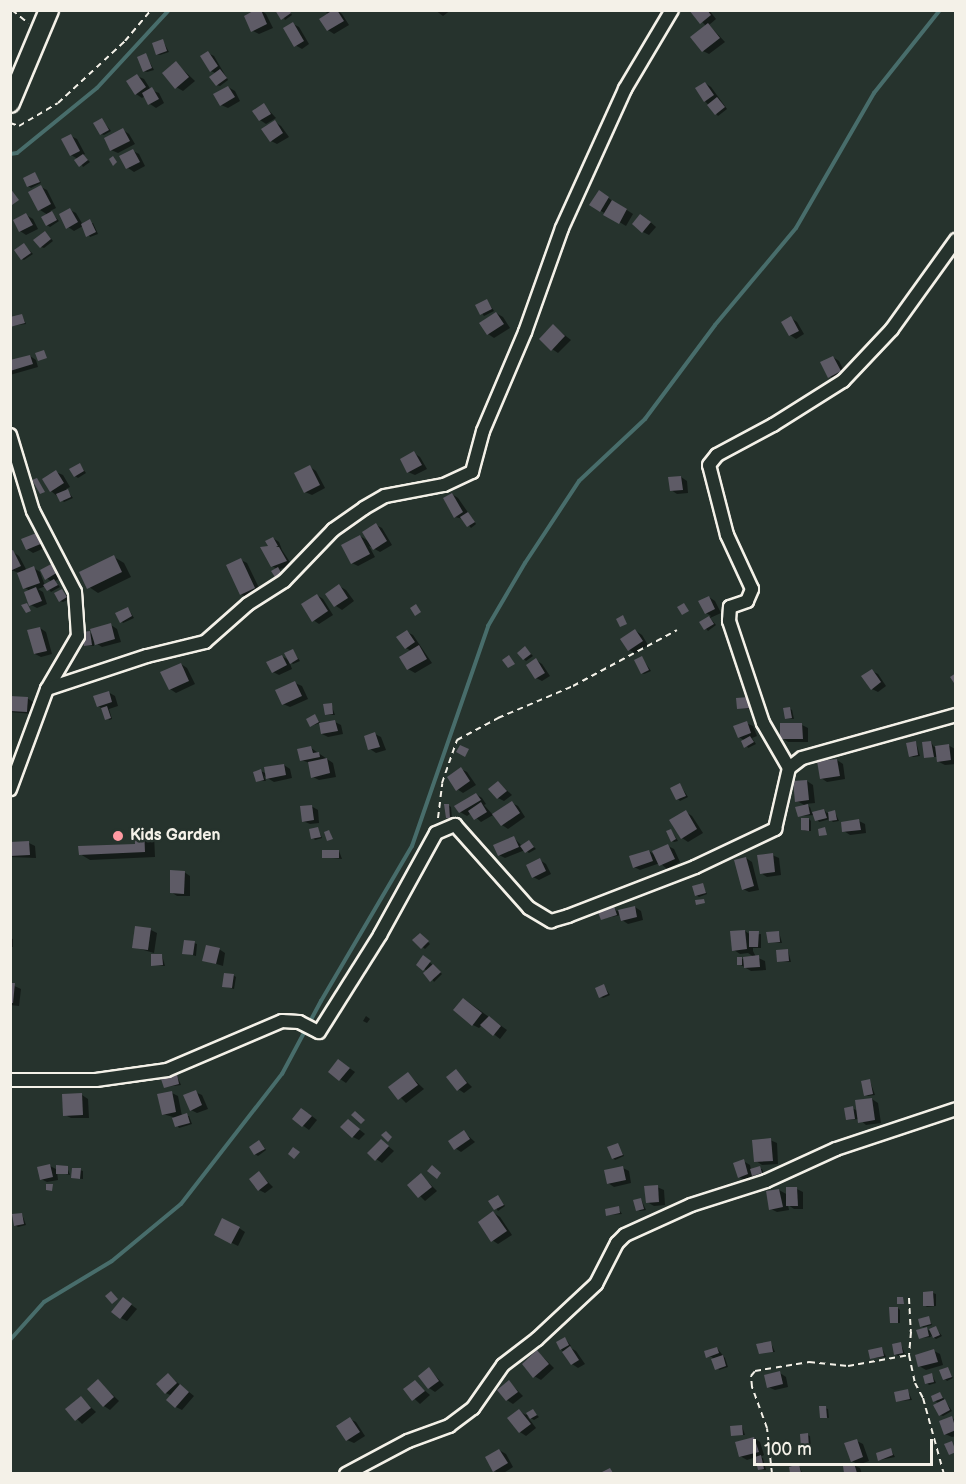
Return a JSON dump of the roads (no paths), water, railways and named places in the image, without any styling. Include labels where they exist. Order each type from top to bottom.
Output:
[{"type":"street","points":[[10,103],[49,10]]},
{"type":"street","points":[[47,689],[147,656],[205,642],[248,604],[284,581],[333,530],[364,508],[385,496],[444,485],[472,471],[483,431],[525,332],[561,228],[625,89],[672,10]]},
{"type":"street","points":[[789,768],[763,723],[729,621],[730,607],[747,601],[752,589],[727,535],[709,465],[717,455],[773,425],[843,381],[892,329],[956,240]]},
{"type":"street","points":[[10,435],[33,511],[75,592],[78,636],[47,689],[10,789]]},
{"type":"street","points":[[10,1080],[96,1080],[167,1070],[282,1021],[299,1022],[319,1032],[380,935],[436,833],[455,825],[529,908],[551,921],[695,867],[775,830],[782,790],[789,768],[802,758],[956,715]]},
{"type":"street","points":[[346,1473],[408,1441],[449,1426],[473,1408],[502,1365],[537,1339],[596,1284],[617,1243],[625,1235],[691,1205],[766,1181],[836,1149],[956,1109]]},
{"type":"waterway","points":[[10,154],[17,153],[97,88],[169,10]]},
{"type":"waterway","points":[[10,1340],[44,1302],[112,1261],[181,1204],[282,1074],[321,1001],[412,846],[488,626],[525,563],[579,481],[645,419],[715,325],[796,228],[874,93],[940,10]]},
{"type":"place","name":"Kids Garden","points":[[118,836]]}]
